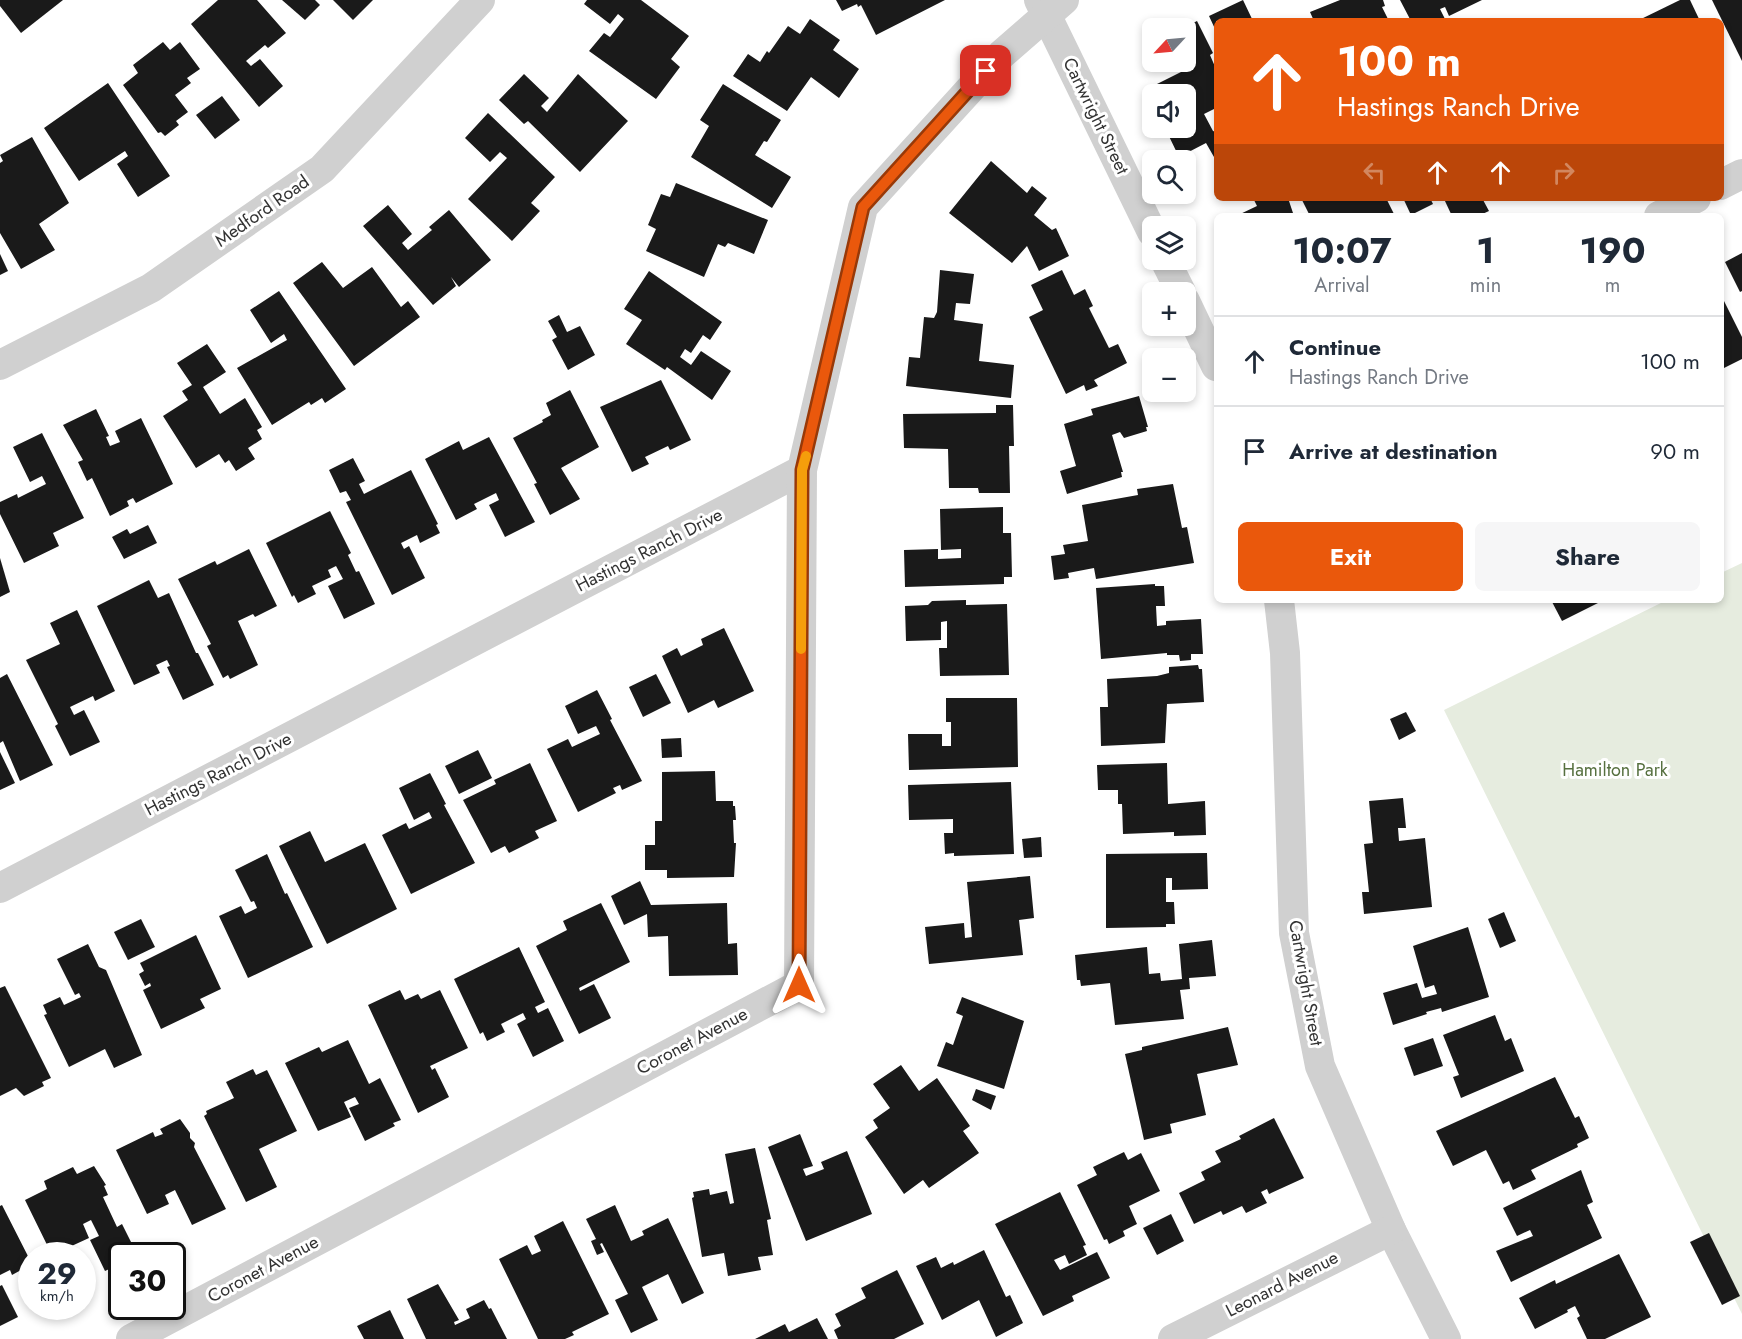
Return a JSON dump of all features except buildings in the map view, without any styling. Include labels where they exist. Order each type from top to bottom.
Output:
[{"type":"street","name":"Medford Road","points":[[0,364],[151,288],[322,169],[480,0]]},
{"type":"street","name":"Cartwright Street","points":[[1050,4],[1145,216]]},
{"type":"street","points":[[802,470],[863,207],[1050,4]]},
{"type":"street","points":[[1724,183],[1742,174]]},
{"type":"street","points":[[1665,213],[1690,201]]},
{"type":"street","points":[[1196,324],[1214,362]]},
{"type":"street","name":"Hastings Ranch Drive","points":[[0,888],[802,470]]},
{"type":"street","name":"Coronet Avenue","points":[[131,1339],[799,985],[802,470]]},
{"type":"street","name":"Cartwright Street","points":[[1279,603],[1285,653],[1294,933],[1320,1066],[1391,1230],[1446,1339]]},
{"type":"street","name":"Leonard Avenue","points":[[1173,1339],[1391,1230]]},
{"type":"green space","name":"Hamilton Park","points":[[1742,563],[1742,1314],[1444,710],[1661,603],[1724,603],[1724,572]]},
{"type":"slow traffic","points":[[801,649],[802,470],[806,456]]},
{"type":"route","points":[[799,985],[802,470],[863,207],[986,71]]}]
